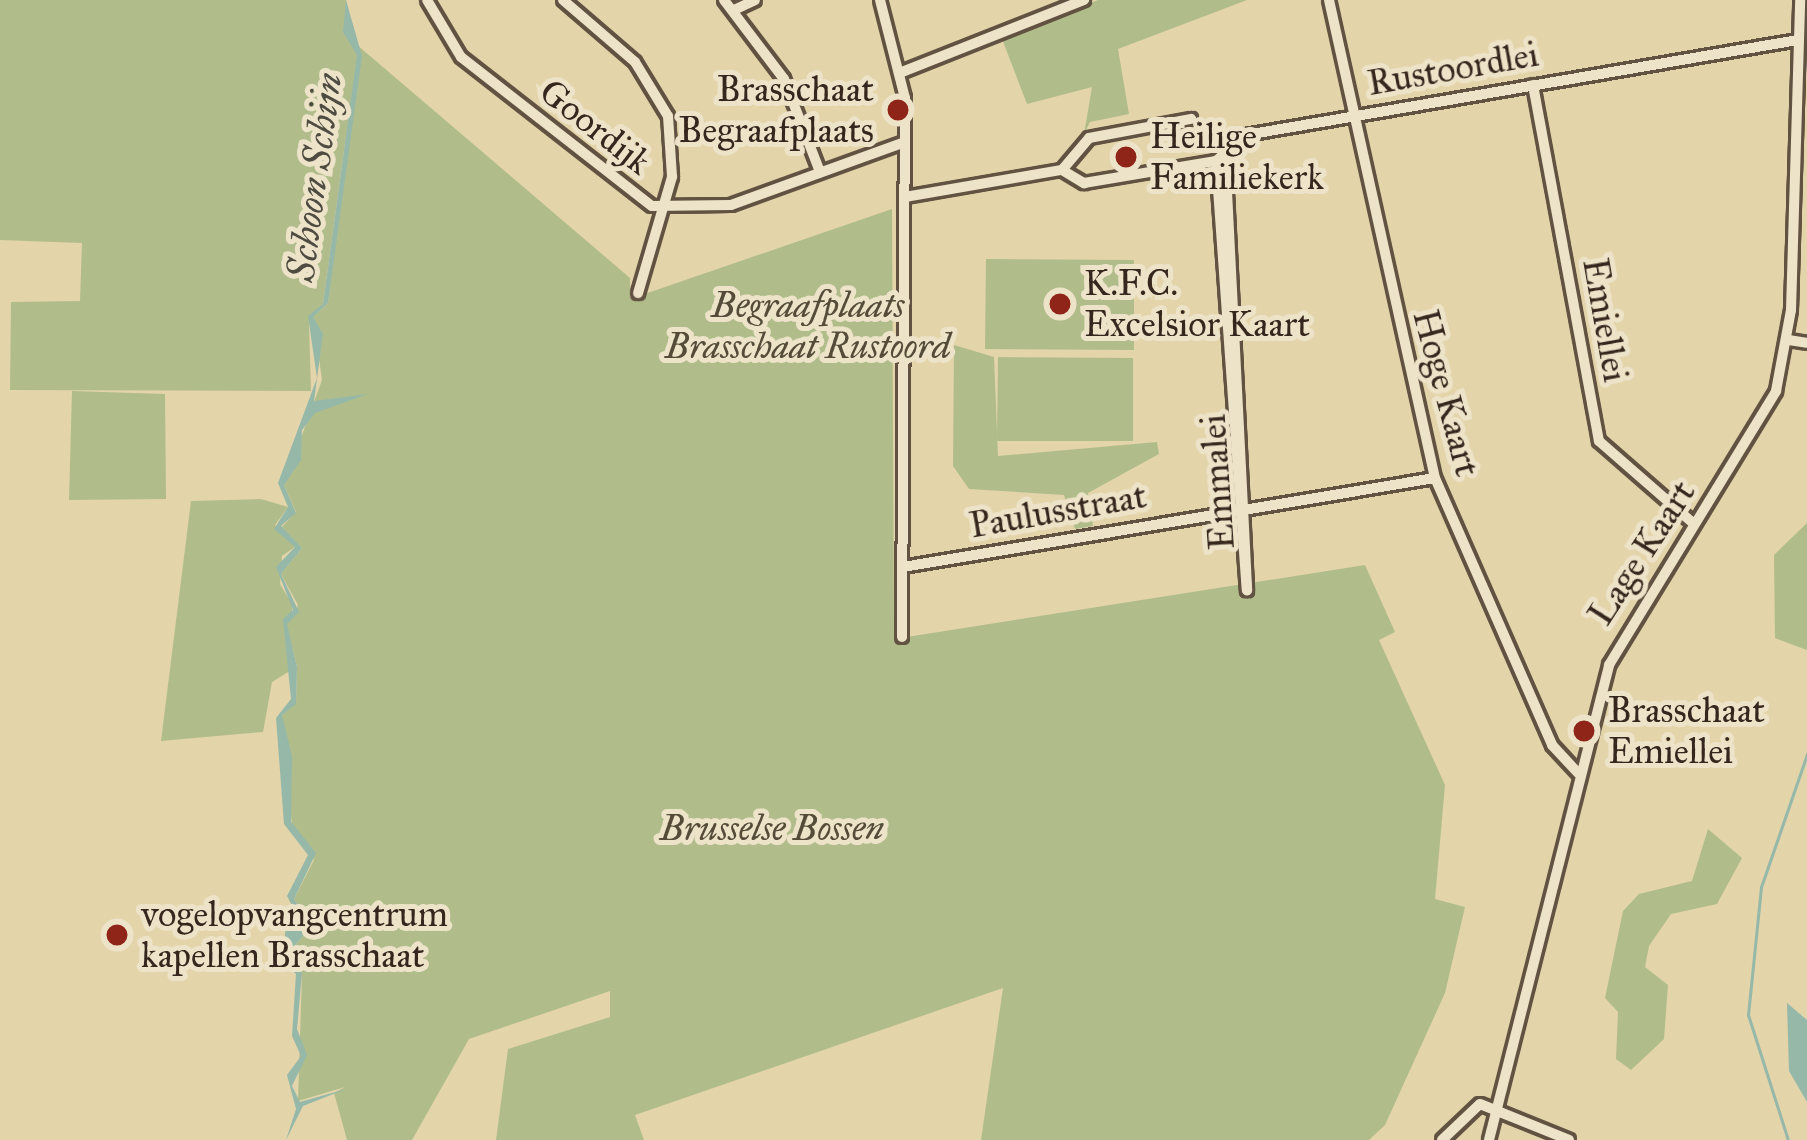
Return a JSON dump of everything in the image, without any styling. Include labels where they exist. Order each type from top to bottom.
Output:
[{"type":"street","name":"Goordijk","points":[[427,0],[461,57],[611,184],[662,208],[716,208],[905,142]]},
{"type":"street","points":[[563,0],[662,101],[674,161],[638,293]]},
{"type":"street","points":[[755,0],[729,5],[784,79],[820,172]]},
{"type":"street","points":[[880,0],[902,72],[905,142],[902,637]]},
{"type":"street","points":[[902,72],[1084,0]]},
{"type":"street","name":"Hoge Kaart","points":[[1329,0],[1350,117],[1435,478],[1552,745],[1578,772]]},
{"type":"street","name":"Lage Kaart","points":[[1489,1140],[1578,772],[1630,619],[1768,410],[1789,340],[1802,154],[1800,0]]},
{"type":"street","name":"Rustoordlei","points":[[905,196],[1062,170],[1084,183],[1221,156],[1246,135],[1798,40]]},
{"type":"street","name":"Emiellei","points":[[1533,85],[1599,441],[1693,523]]},
{"type":"street","name":"Rustoordlei","points":[[1062,170],[1089,138],[1191,119]]},
{"type":"street","name":"Emmalei","points":[[1221,156],[1246,510],[1247,590],[1246,510]]},
{"type":"street","points":[[1789,340],[1807,344]]},
{"type":"street","name":"Paulusstraat","points":[[903,567],[1435,478]]},
{"type":"street","points":[[1442,1140],[1475,1105],[1498,1104],[1569,1140]]},
{"type":"green space","points":[[0,0],[346,0],[357,55],[323,304],[309,324],[311,391],[10,390],[11,302],[80,301],[82,243],[0,240]]},
{"type":"green space","points":[[1098,0],[1247,0],[1118,49],[1129,114],[1090,122],[1084,134],[1092,87],[1027,104],[1002,39]]},
{"type":"green space","name":"Brusselse Bossen","points":[[356,44],[630,278],[630,299],[892,209],[894,639],[1365,565],[1395,632],[1379,640],[1445,785],[1435,899],[1465,907],[1445,993],[1385,1125],[1369,1140],[981,1140],[1003,988],[635,1115],[644,1140],[496,1140],[508,1049],[610,1017],[610,991],[469,1039],[412,1140],[347,1140],[334,1093],[345,1087],[298,1101],[302,973],[287,954],[312,926],[294,899],[314,860],[292,825],[286,773],[282,715],[296,703],[297,667],[287,624],[298,605],[281,574],[302,548],[281,528],[296,512],[284,485],[322,380],[313,317],[328,303]]},
{"type":"green space","name":"K.F.C. Excelsior Kaart","points":[[986,259],[1134,260],[1134,350],[985,349]]},
{"type":"green space","points":[[954,345],[994,357],[998,456],[1157,442],[1159,454],[1088,493],[1093,526],[1075,529],[1064,495],[969,489],[953,466]]},
{"type":"green space","points":[[998,357],[1133,358],[1133,441],[997,441]]},
{"type":"green space","points":[[72,391],[165,394],[166,499],[69,500]]},
{"type":"green space","points":[[261,499],[288,507],[275,525],[295,547],[282,556],[280,584],[292,604],[293,669],[272,682],[263,732],[161,741],[191,501]]},
{"type":"green space","points":[[1807,523],[1807,650],[1775,638],[1774,555]]},
{"type":"green space","points":[[1708,829],[1742,858],[1717,904],[1671,914],[1649,946],[1645,967],[1668,985],[1664,1039],[1631,1070],[1616,1059],[1618,1012],[1605,998],[1623,911],[1639,894],[1692,881]]},
{"type":"shaded area","points":[[346,0],[362,56],[328,303],[313,317],[323,334],[314,401],[368,394],[315,413],[302,430],[301,460],[284,485],[296,513],[281,526],[302,548],[281,574],[299,612],[287,624],[297,667],[296,704],[282,715],[292,756],[291,822],[316,853],[294,899],[312,926],[287,954],[302,973],[297,1029],[307,1055],[292,1086],[300,1102],[346,1089],[303,1106],[286,1140],[296,1109],[287,1075],[301,1056],[292,1036],[296,974],[282,960],[286,926],[304,928],[287,896],[308,855],[284,824],[276,718],[291,699],[283,619],[293,610],[276,567],[295,547],[274,529],[288,507],[278,483],[317,378],[308,316],[323,304],[357,55],[343,32]]},
{"type":"shaded area","points":[[1787,1003],[1807,1020],[1807,1102],[1789,1071]]},
{"type":"building","points":[[1127,141],[1138,145],[1142,156],[1138,167],[1127,171],[1116,167],[1112,156],[1116,145]]},
{"type":"waterway","points":[[1788,1140],[1748,1015],[1761,887],[1807,754]]},
{"type":"place","name":"Brasschaat Begraafplaats","points":[[898,110]]},
{"type":"place","name":"Heilige Familiekerk","points":[[1126,157]]},
{"type":"place","name":"K.F.C. Excelsior Kaart","points":[[1060,304]]},
{"type":"place","name":"Brasschaat Emiellei","points":[[1584,731]]},
{"type":"place","name":"vogelopvangcentrum kapellen Brasschaat","points":[[117,935]]},
{"type":"water label","name":"Schoon Schijn","points":[[315,177]]},
{"type":"park label","name":"Begraafplaats Brasschaat Rustoord","points":[[808,326]]}]
